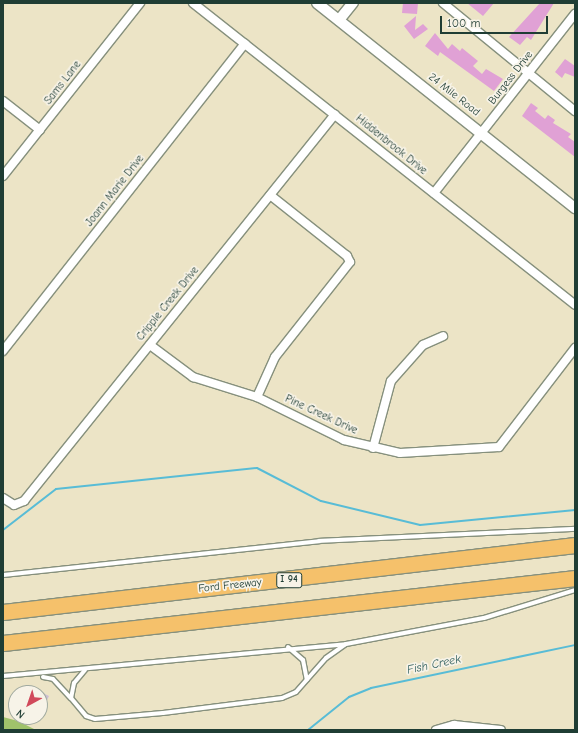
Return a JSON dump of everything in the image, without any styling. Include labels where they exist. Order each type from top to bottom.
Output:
[{"type":"highway","name":"Ford Freeway","points":[[3,612],[575,545]]},
{"type":"highway","points":[[3,643],[575,578]]},
{"type":"street","name":"Sams Lane","points":[[3,176],[140,3]]},
{"type":"street","name":"Hiddenbrook Drive","points":[[193,3],[575,305]]},
{"type":"street","name":"24 Mile Road","points":[[316,3],[575,208]]},
{"type":"street","points":[[339,20],[353,3]]},
{"type":"street","points":[[443,4],[575,110]]},
{"type":"street","name":"Burgess Drive","points":[[434,193],[575,14]]},
{"type":"street","name":"Joann Marie Drive","points":[[3,351],[245,44]]},
{"type":"street","points":[[3,101],[40,130]]},
{"type":"street","name":"Cripple Creek Drive","points":[[3,498],[16,505],[24,501],[335,114]]},
{"type":"street","points":[[258,397],[275,357],[350,262],[346,255],[270,195]]},
{"type":"street","points":[[373,448],[391,382],[422,345],[443,336]]},
{"type":"street","name":"Pine Creek Drive","points":[[150,345],[188,374],[258,397],[344,440],[373,448],[400,453],[499,447],[575,348]]},
{"type":"street","points":[[436,730],[454,725],[500,730]]},
{"type":"lane","points":[[3,575],[319,541],[575,529]]},
{"type":"lane","points":[[3,676],[39,676],[288,647],[346,644],[484,618],[575,590]]},
{"type":"lane","points":[[39,676],[53,679],[71,698],[78,708],[95,719],[282,698],[296,692],[326,658],[346,644]]},
{"type":"lane","points":[[288,647],[303,660],[307,680]]},
{"type":"lane","points":[[71,698],[74,683],[85,670]]},
{"type":"green space","points":[[3,717],[8,718],[8,725],[26,725],[36,730],[3,730]]},
{"type":"building","points":[[403,3],[418,3],[417,14],[402,13]]},
{"type":"building","points":[[467,3],[494,3],[483,16]]},
{"type":"building","points":[[540,3],[554,3],[531,40],[527,37],[520,45],[509,37]]},
{"type":"building","points":[[416,16],[415,30],[423,24],[428,29],[414,39],[404,26]]},
{"type":"building","points":[[435,33],[448,49],[452,44],[460,51],[462,48],[478,61],[473,66],[482,74],[486,69],[503,79],[494,91],[440,52],[438,56],[425,46]]},
{"type":"building","points":[[565,59],[575,66],[575,77],[565,73],[562,78],[555,72]]},
{"type":"building","points":[[531,103],[538,108],[535,111],[545,119],[548,115],[555,120],[553,123],[571,134],[568,137],[575,142],[575,157],[522,116]]},
{"type":"waterway","points":[[3,530],[56,489],[257,468],[321,501],[420,525],[575,510]]},
{"type":"waterway","name":"Fish Creek","points":[[308,730],[349,697],[371,688],[575,645]]}]
